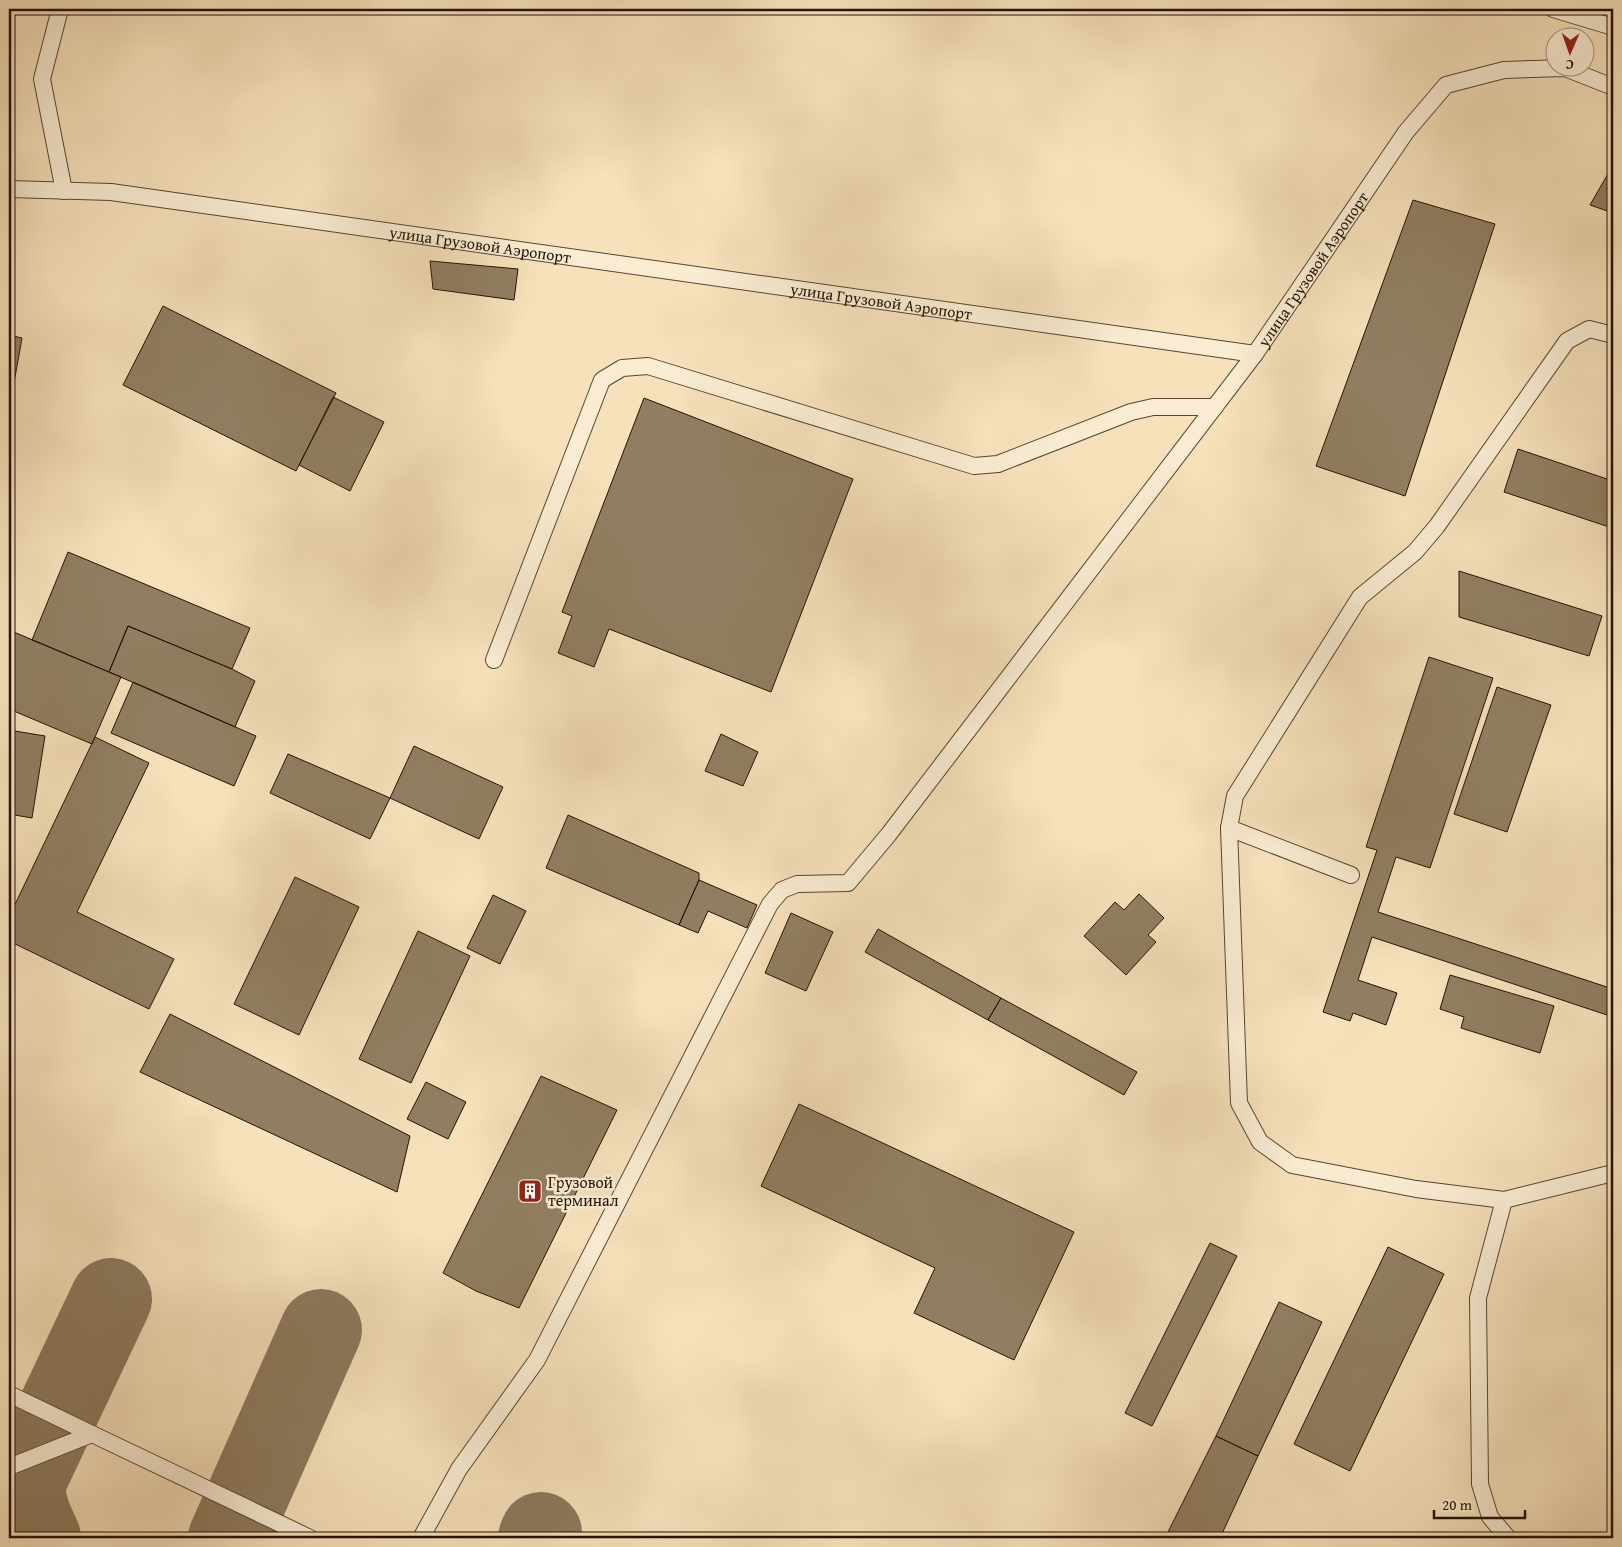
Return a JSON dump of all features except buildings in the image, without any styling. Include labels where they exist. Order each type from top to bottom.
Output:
[{"type":"lane","points":[[60,9],[42,79],[64,191]]},
{"type":"lane","points":[[1553,9],[1613,27]]},
{"type":"lane","name":"улица Грузовой Аэропорт","points":[[9,189],[111,192],[1255,354],[1406,132],[1446,85],[1504,70],[1565,68],[1613,86]]},
{"type":"lane","points":[[1613,335],[1589,329],[1567,340],[1437,526],[1415,552],[1360,597],[1235,796],[1229,828],[1239,1103],[1260,1142],[1292,1165],[1416,1189],[1504,1200],[1613,1173]]},
{"type":"lane","points":[[421,1538],[459,1469],[537,1360],[770,904],[782,890],[797,884],[848,883],[889,834],[1255,354]]},
{"type":"lane","points":[[494,660],[602,380],[622,368],[648,366],[974,466],[998,464],[1131,412],[1154,406],[1215,407]]},
{"type":"lane","points":[[1229,828],[1350,875]]},
{"type":"lane","points":[[1504,1200],[1478,1298],[1480,1484],[1490,1517],[1508,1538]]},
{"type":"lane","points":[[9,1394],[310,1538]]},
{"type":"lane","points":[[9,1467],[92,1434]]},
{"type":"taxiway","points":[[40,1538],[26,1503],[25,1481],[111,1299]]},
{"type":"taxiway","points":[[229,1538],[321,1330]]},
{"type":"taxiway","points":[[539,1538],[541,1533]]},
{"type":"place","name":"Грузовой терминал","points":[[530,1191]]}]
